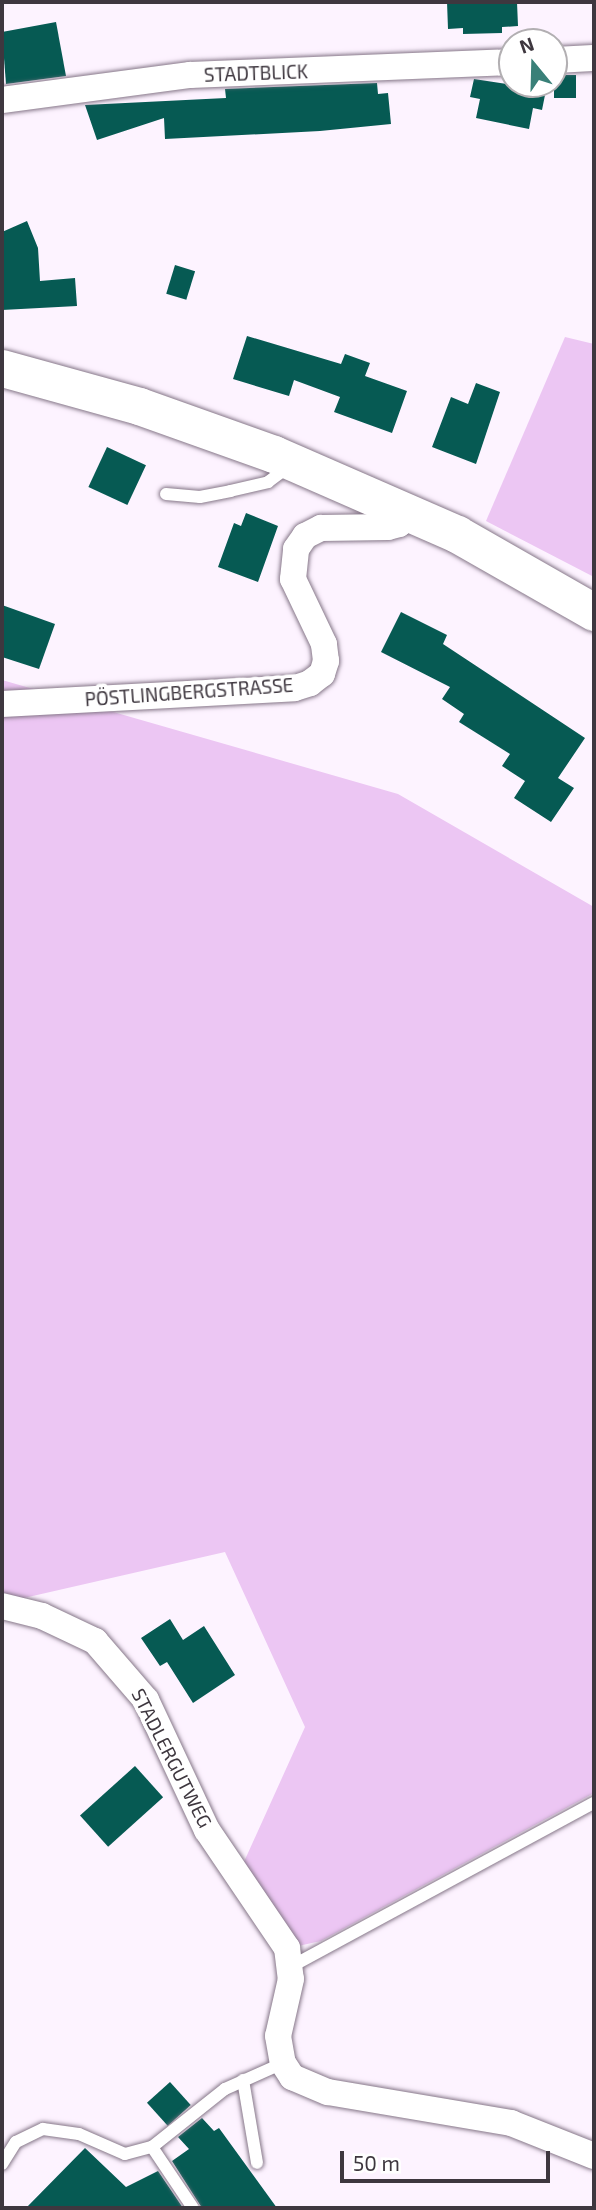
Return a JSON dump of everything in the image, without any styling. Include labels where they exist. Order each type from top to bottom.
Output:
[{"type":"main road","points":[[2,368],[139,406],[293,462],[408,510],[531,573],[594,611]]},
{"type":"street","points":[[568,59],[594,58]]},
{"type":"street","name":"STADTBLICK","points":[[2,100],[190,75],[498,63]]},
{"type":"street","name":"PÖSTLINGBERGSTRASSE","points":[[2,704],[295,688],[310,683],[322,674],[326,661],[324,644],[293,579],[296,549],[305,536],[321,528],[388,527],[398,523],[408,510]]},
{"type":"street","name":"STADLERGUTWEG","points":[[2,1606],[72,1628],[94,1641],[132,1679],[160,1726],[207,1830],[277,1930],[292,1966]]},
{"type":"street","points":[[292,1966],[278,2036],[283,2063],[292,2077],[328,2092],[511,2123],[594,2156]]},
{"type":"lane","points":[[166,494],[200,497],[268,482],[293,462]]},
{"type":"lane","points":[[292,1966],[594,1803]]},
{"type":"lane","points":[[2,2164],[16,2142],[43,2129],[79,2134],[125,2154],[152,2147],[218,2094],[283,2063]]},
{"type":"lane","points":[[243,2080],[257,2163]]},
{"type":"lane","points":[[152,2147],[193,2208]]},
{"type":"shaded area","points":[[565,337],[594,344],[594,577],[486,521]]},
{"type":"shaded area","points":[[2,680],[398,794],[594,907],[594,1793],[321,1941],[298,1946],[243,1864],[305,1727],[225,1552],[2,1603]]},
{"type":"building","points":[[447,2],[517,2],[518,26],[498,28],[498,33],[463,34],[463,28],[448,29]]},
{"type":"building","points":[[56,22],[66,76],[6,84],[2,32]]},
{"type":"building","points":[[568,75],[576,75],[576,98],[568,98]]},
{"type":"building","points":[[474,79],[498,83],[498,98],[544,98],[542,110],[533,108],[529,129],[476,118],[480,99],[470,97]]},
{"type":"building","points":[[377,83],[378,94],[388,93],[391,124],[320,131],[165,139],[164,118],[97,140],[85,105],[226,98],[225,89]]},
{"type":"building","points":[[27,221],[38,248],[40,281],[75,278],[77,306],[2,310],[2,232]]},
{"type":"building","points":[[175,265],[195,271],[186,300],[166,294]]},
{"type":"building","points":[[247,336],[341,364],[345,354],[370,363],[365,376],[407,391],[392,433],[334,412],[340,397],[294,380],[289,396],[233,379]]},
{"type":"building","points":[[476,383],[500,392],[476,464],[432,447],[451,397],[468,404]]},
{"type":"building","points":[[107,447],[146,465],[127,505],[88,487]]},
{"type":"building","points":[[246,513],[278,526],[258,582],[218,567],[234,523],[241,526]]},
{"type":"building","points":[[2,605],[55,624],[39,669],[2,657]]},
{"type":"building","points":[[401,612],[447,635],[443,644],[585,738],[558,778],[574,788],[551,822],[514,798],[525,781],[502,766],[510,754],[459,722],[464,714],[442,699],[450,687],[381,652]]},
{"type":"building","points":[[170,1619],[183,1640],[204,1626],[235,1675],[193,1703],[167,1662],[160,1666],[141,1638]]},
{"type":"building","points":[[135,1766],[163,1797],[108,1847],[80,1816]]},
{"type":"building","points":[[170,2082],[191,2105],[168,2126],[147,2103]]},
{"type":"building","points":[[202,2118],[214,2131],[219,2128],[277,2208],[202,2208],[172,2161],[189,2149],[178,2137]]},
{"type":"building","points":[[85,2148],[126,2187],[158,2171],[183,2208],[26,2208]]}]
